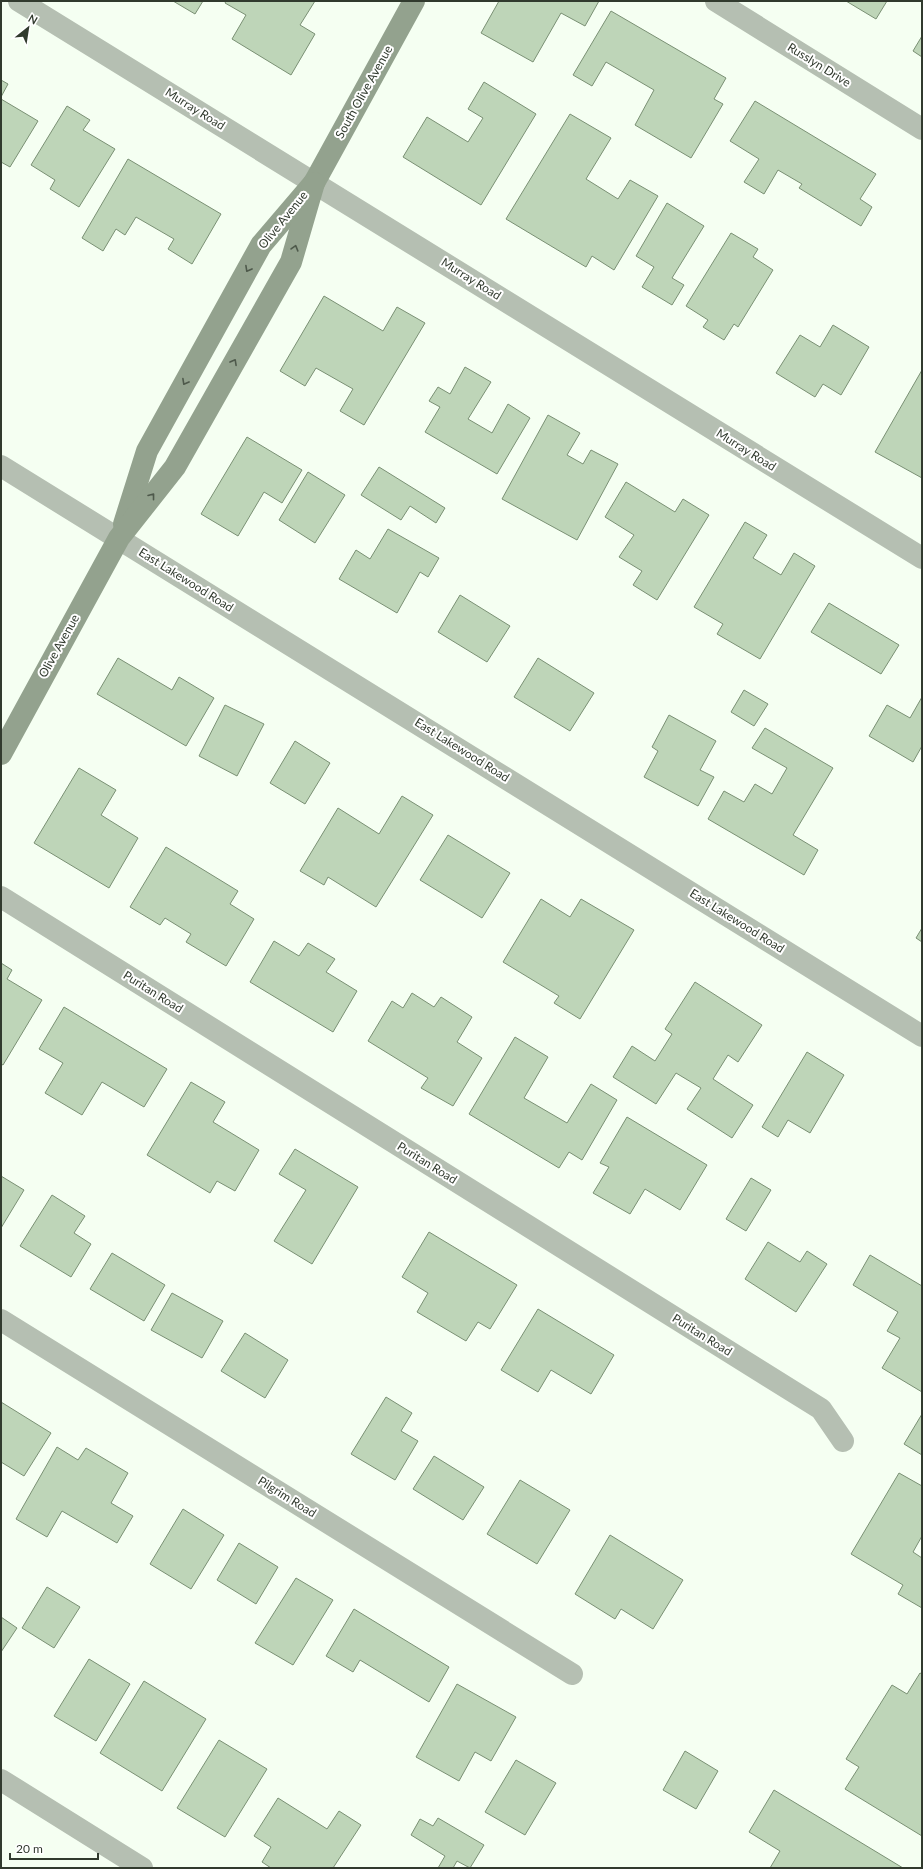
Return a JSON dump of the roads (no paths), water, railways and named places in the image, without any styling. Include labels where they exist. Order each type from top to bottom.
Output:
[{"type":"street","name":"Murray Road","points":[[20,1],[922,558]]},
{"type":"street","name":"South Olive Avenue","points":[[314,183],[414,1]]},
{"type":"street","name":"Russlyn Drive","points":[[716,1],[922,129]]},
{"type":"street","name":"Olive Avenue","points":[[119,538],[147,451],[261,245],[314,183]]},
{"type":"street","name":"Olive Avenue","points":[[1,754],[119,538],[175,467],[291,262],[314,183]]},
{"type":"street","name":"East Lakewood Road","points":[[1,466],[922,1036]]},
{"type":"street","name":"Puritan Road","points":[[1,897],[821,1409],[843,1441]]},
{"type":"street","name":"Pilgrim Road","points":[[1,1320],[572,1674]]},
{"type":"street","points":[[1,1780],[142,1868]]}]
